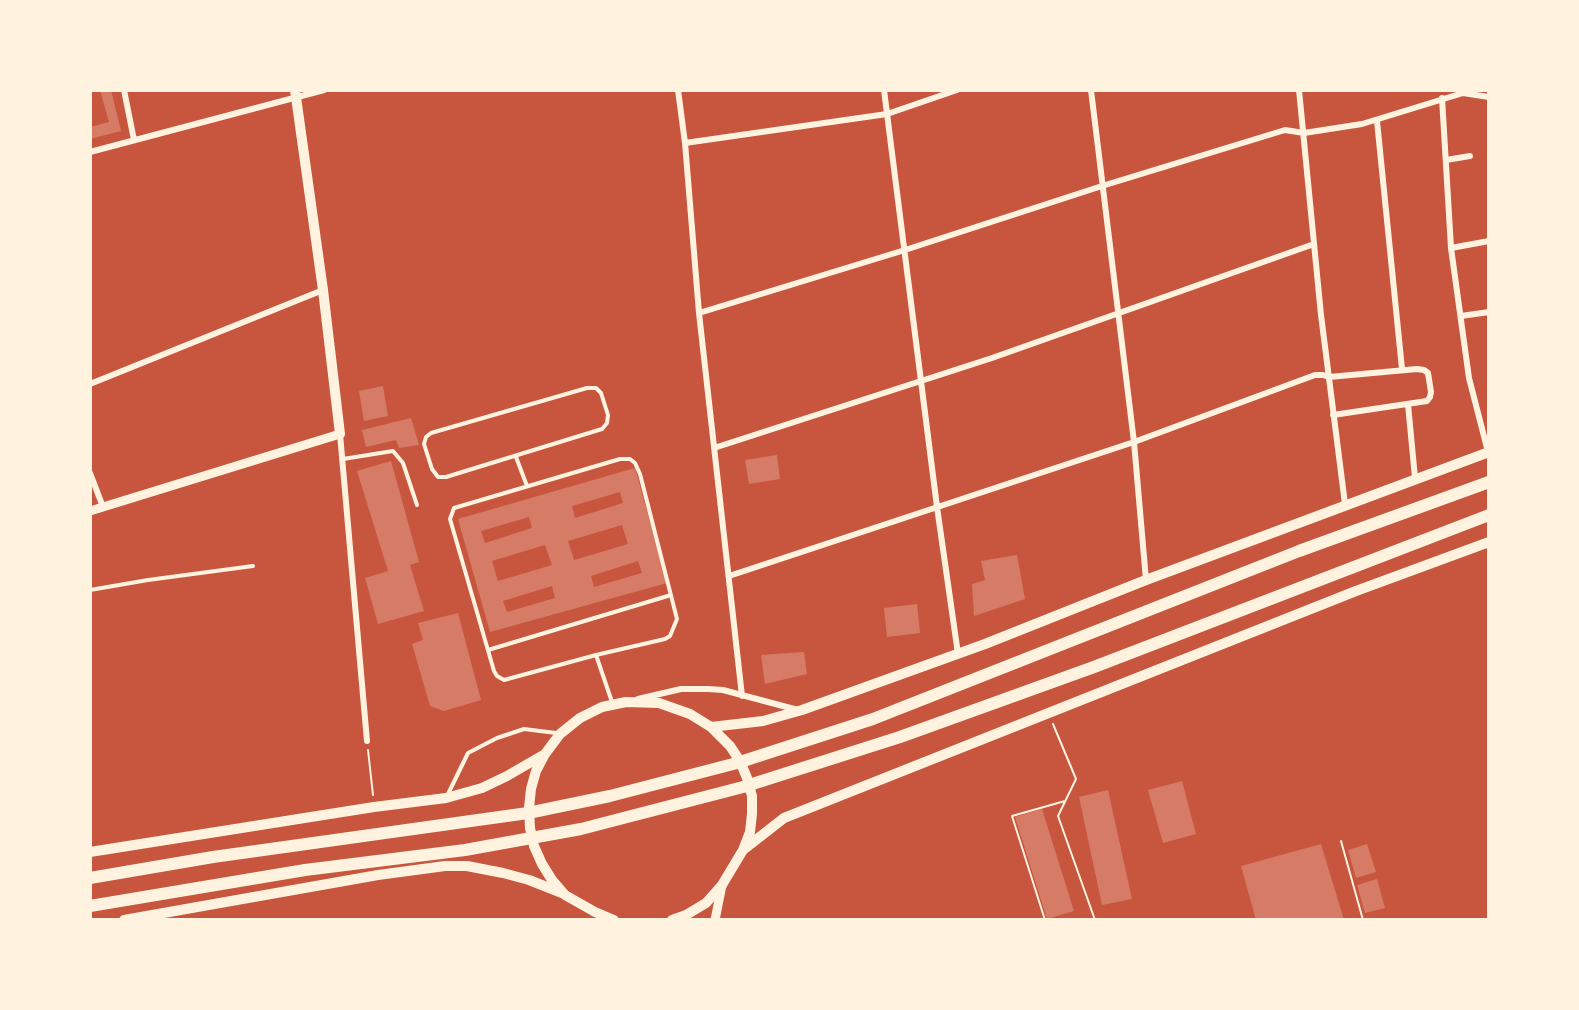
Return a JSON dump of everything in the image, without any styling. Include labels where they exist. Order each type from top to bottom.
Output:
[{"type":"highway","points":[[90,878],[528,813],[610,796],[736,764],[873,719],[1299,551],[1489,482]]},
{"type":"highway","points":[[90,906],[305,870],[465,850],[581,829],[743,787],[900,736],[1094,668],[1489,515]]},
{"type":"main road","points":[[295,93],[323,290],[340,434]]},
{"type":"main road","points":[[711,728],[763,721],[802,711],[958,654],[1345,504],[1488,452]]},
{"type":"main road","points":[[743,850],[784,818],[1356,591],[1489,542]]},
{"type":"main road","points":[[614,920],[598,916],[566,894],[552,880],[542,864],[530,828],[529,808],[536,771],[545,753],[560,734],[580,718],[602,707],[626,702],[659,703],[690,714],[711,728],[730,746],[740,761],[752,796],[750,832],[743,850],[722,885],[706,903],[672,920]]},
{"type":"main road","points":[[90,852],[374,807],[446,798],[482,788],[545,753]]},
{"type":"main road","points":[[124,920],[378,875],[445,866],[467,866],[503,873],[566,894]]},
{"type":"street","points":[[124,90],[134,140]]},
{"type":"street","points":[[90,152],[295,93],[324,90]]},
{"type":"street","points":[[678,90],[686,143],[699,313],[742,696]]},
{"type":"street","points":[[884,90],[958,654]]},
{"type":"street","points":[[686,143],[887,114],[957,90]]},
{"type":"street","points":[[1091,90],[1134,442],[1146,580]]},
{"type":"street","points":[[1299,90],[1314,244],[1345,504]]},
{"type":"street","points":[[699,313],[1286,130],[1304,133],[1377,121],[1463,93],[1489,97]]},
{"type":"street","points":[[1442,98],[1451,248],[1469,378],[1488,452]]},
{"type":"street","points":[[1377,121],[1402,369]]},
{"type":"street","points":[[1446,160],[1470,156]]},
{"type":"street","points":[[1451,248],[1489,240]]},
{"type":"street","points":[[714,448],[921,381],[1314,244]]},
{"type":"street","points":[[90,384],[323,290]]},
{"type":"street","points":[[1461,316],[1489,312]]},
{"type":"street","points":[[729,576],[1134,442],[1315,375],[1329,377],[1402,369],[1424,370],[1428,376],[1430,397],[1423,402],[1333,415]]},
{"type":"street","points":[[1408,404],[1415,478]]},
{"type":"street","points":[[90,511],[340,434],[367,741]]},
{"type":"street","points":[[90,473],[103,507]]},
{"type":"street","points":[[626,702],[681,689],[723,690],[802,711]]},
{"type":"street","points":[[715,920],[722,885]]},
{"type":"lane","points":[[587,388],[596,388],[601,393],[608,415],[607,423],[602,429],[516,456],[446,477],[438,477],[432,470],[424,444],[426,437],[431,433],[587,388]]},
{"type":"lane","points":[[342,459],[393,451],[403,463],[417,505]]},
{"type":"lane","points":[[516,456],[527,486]]},
{"type":"lane","points":[[620,459],[630,459],[635,463],[640,474],[671,595],[676,620],[670,636],[665,639],[504,680],[494,671],[450,519],[454,508],[620,459]]},
{"type":"lane","points":[[90,590],[253,566]]},
{"type":"lane","points":[[488,650],[671,595]]},
{"type":"lane","points":[[596,655],[613,705]]},
{"type":"lane","points":[[446,798],[468,753],[497,738],[524,729],[560,734]]},
{"type":"path","points":[[1049,713],[1076,779],[1058,816],[1095,920]]},
{"type":"path","points":[[367,741],[374,807]]},
{"type":"path","points":[[1045,920],[1012,816],[1065,801]]},
{"type":"path","points":[[1341,841],[1363,920]]},
{"type":"building","points":[[100,90],[111,90],[121,131],[90,139],[90,127],[109,122]]},
{"type":"building","points":[[383,386],[388,416],[364,421],[359,391]]},
{"type":"building","points":[[411,418],[419,445],[399,448],[396,440],[366,447],[362,430]]},
{"type":"building","points":[[777,455],[780,479],[749,484],[745,460]]},
{"type":"building","points":[[391,461],[419,562],[410,565],[424,611],[378,624],[365,578],[388,571],[357,471]]},
{"type":"building","points":[[635,468],[667,583],[490,632],[458,519]],"holes":[[[620,492],[623,503],[575,518],[572,506]],[[529,517],[532,528],[485,543],[481,531]],[[622,525],[628,544],[574,560],[568,541]],[[545,545],[552,565],[498,581],[492,561]],[[638,561],[642,573],[594,587],[591,576]],[[552,586],[555,598],[507,612],[503,601]]]},
{"type":"building","points":[[1017,555],[1025,599],[974,616],[972,584],[985,580],[981,561]]},
{"type":"building","points":[[917,604],[920,633],[887,637],[884,608]]},
{"type":"building","points":[[458,613],[481,700],[444,711],[430,706],[412,644],[423,640],[418,623]]},
{"type":"building","points":[[804,652],[807,674],[765,684],[761,655]]},
{"type":"building","points":[[1182,781],[1196,834],[1163,843],[1148,790]]},
{"type":"building","points":[[1108,790],[1132,899],[1102,905],[1079,797]]},
{"type":"building","points":[[1042,809],[1074,911],[1047,919],[1015,817]]},
{"type":"building","points":[[1321,844],[1344,920],[1256,920],[1241,866]]},
{"type":"building","points":[[1367,844],[1376,872],[1356,878],[1348,850]]},
{"type":"building","points":[[1377,879],[1385,908],[1365,913],[1357,885]]}]
